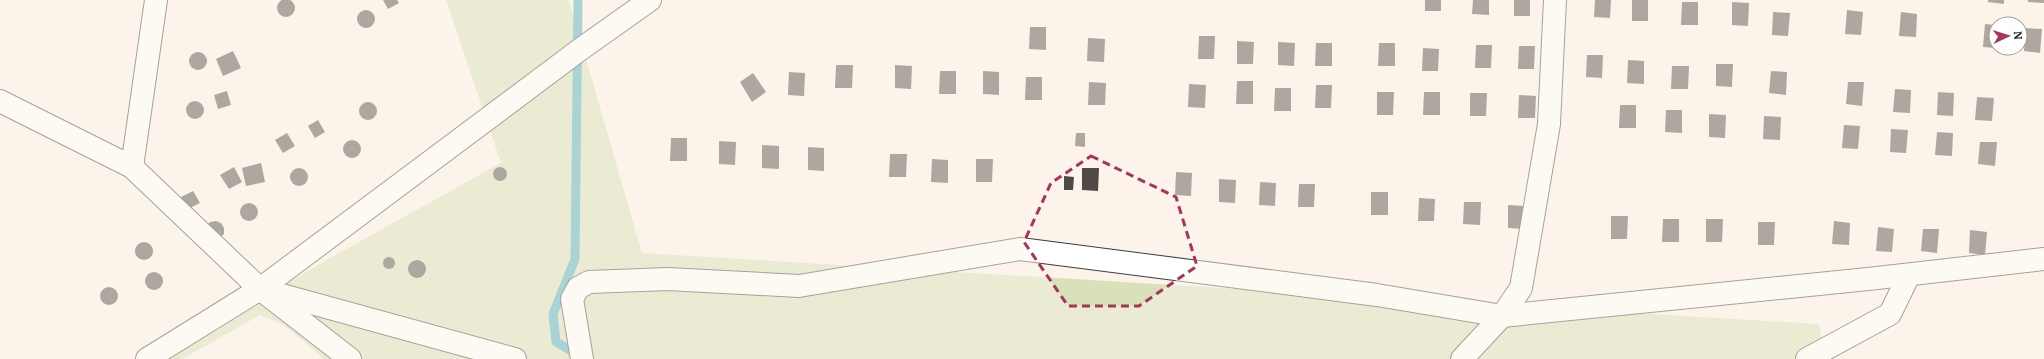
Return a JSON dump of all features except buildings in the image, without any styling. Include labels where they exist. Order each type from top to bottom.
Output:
[{"type":"street","points":[[132,167],[156,0]]},
{"type":"street","points":[[147,359],[260,289],[578,51],[650,0]]},
{"type":"street","points":[[1462,359],[1502,316],[1521,288],[1548,132],[1555,0]]},
{"type":"street","points":[[0,101],[132,167],[260,289],[350,359]]},
{"type":"street","points":[[582,359],[572,299],[578,288],[589,282],[668,279],[799,286],[1020,249],[1377,295],[1502,316],[1909,275],[2044,259]]},
{"type":"street","points":[[1807,359],[1890,314],[1909,275]]},
{"type":"street","points":[[260,289],[515,359]]},
{"type":"highlighted area","points":[[1091,156],[1176,197],[1197,266],[1139,306],[1068,306],[1024,242],[1051,183]]},
{"type":"green space","points":[[446,0],[569,0],[642,253],[1819,324],[1826,359],[324,359],[284,325],[260,315],[182,359],[154,359],[339,253],[501,163]]},
{"type":"waterway","points":[[578,0],[575,259],[553,314],[556,342],[580,356]]}]
